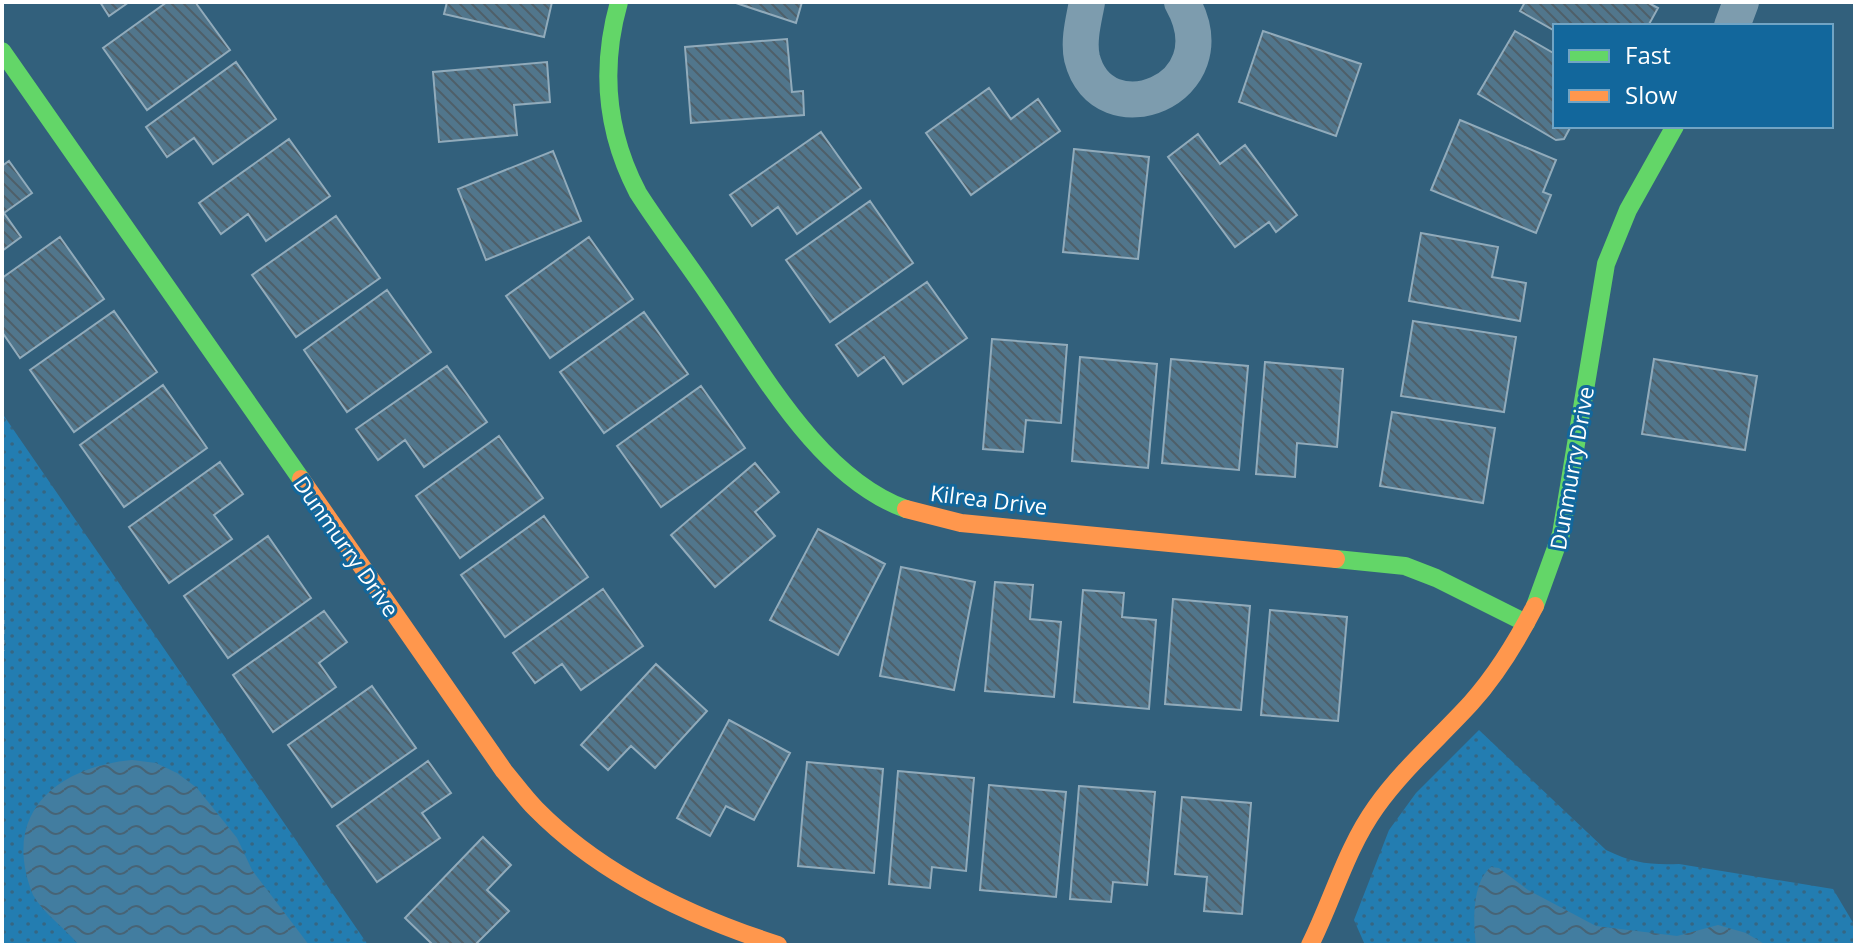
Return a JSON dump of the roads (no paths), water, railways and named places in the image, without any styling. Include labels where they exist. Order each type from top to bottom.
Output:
[{"type":"street","name":"Kilrea Drive","points":[[619,2],[610,31],[607,81],[612,128],[623,162],[647,205],[797,421],[836,464],[872,493],[915,513],[961,523],[1405,566],[1526,623]]},
{"type":"street","points":[[1087,2],[1082,57],[1091,79],[1112,96],[1134,100],[1164,93],[1184,74],[1192,53],[1193,36],[1182,2]]},
{"type":"street","points":[[1733,24],[1741,2]]},
{"type":"street","name":"Dunmurry Drive","points":[[2,51],[495,758],[541,814],[593,855],[672,903],[738,934],[778,945]]},
{"type":"street","name":"Dunmurry Drive","points":[[1310,945],[1359,830],[1403,774],[1503,664],[1553,564],[1561,534],[1606,264],[1619,226],[1674,128]]},
{"type":"water","points":[[132,760],[156,763],[197,788],[237,838],[252,870],[309,945],[79,945],[49,915],[33,895],[25,866],[24,840],[30,818],[42,799],[59,784],[105,764]]},
{"type":"water","points":[[1491,867],[1499,868],[1528,890],[1596,926],[1677,936],[1718,925],[1746,933],[1766,945],[1476,945],[1474,915],[1477,892]]}]
